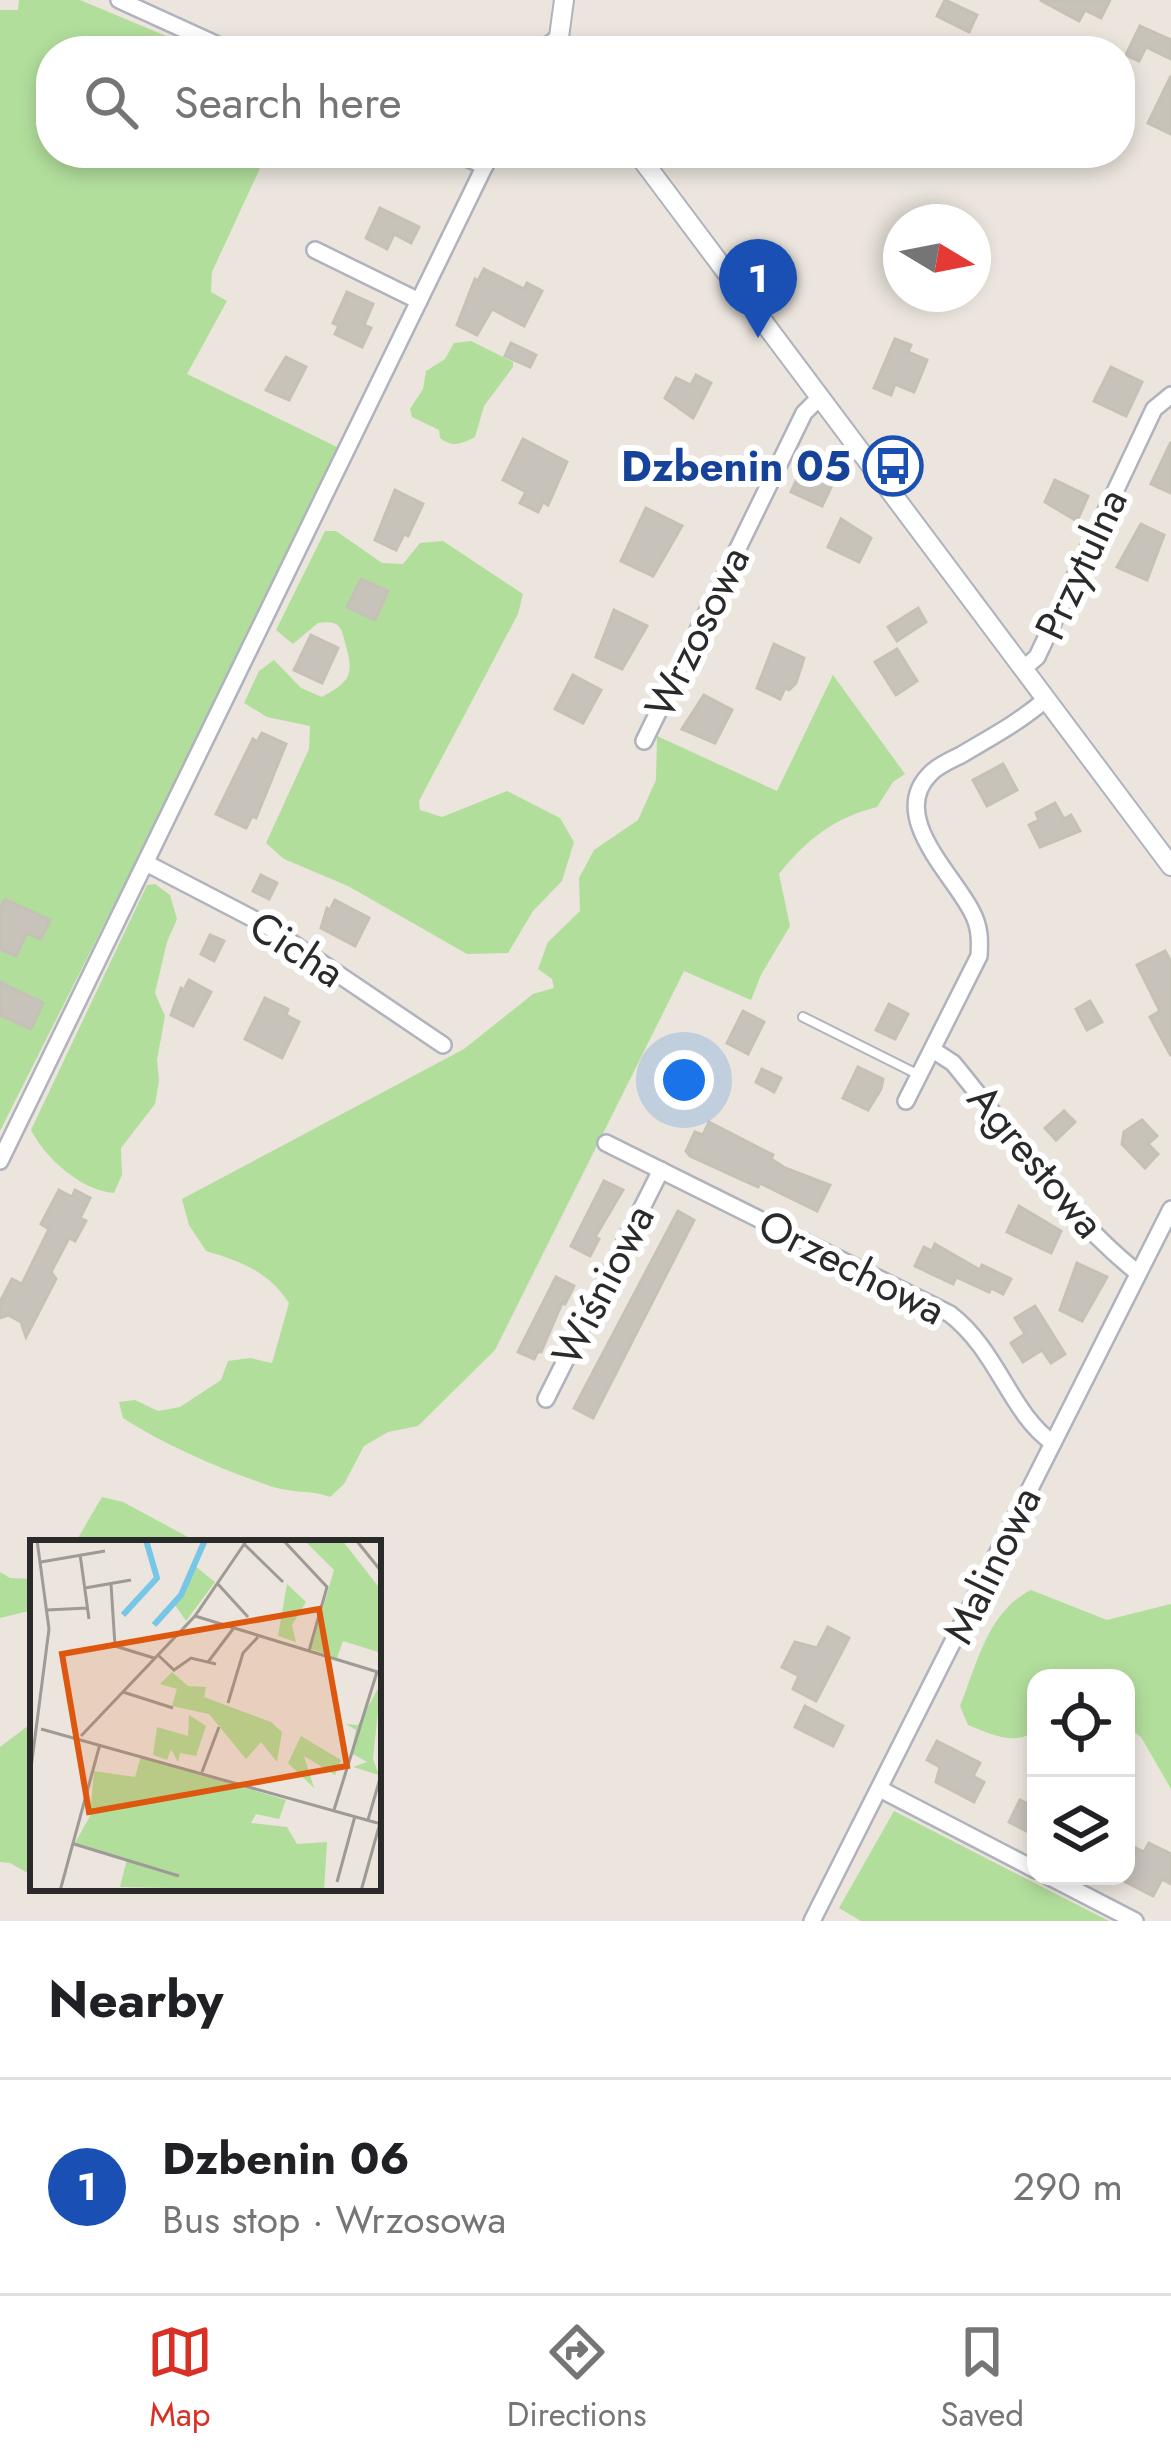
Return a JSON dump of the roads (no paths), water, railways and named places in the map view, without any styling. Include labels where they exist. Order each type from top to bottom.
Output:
[{"type":"street","points":[[119,0],[198,36]]},
{"type":"street","points":[[562,36],[564,0]]},
{"type":"street","points":[[0,1161],[484,168]]},
{"type":"street","points":[[648,168],[1171,866]]},
{"type":"street","points":[[315,250],[419,301]]},
{"type":"street","name":"Przytulna","points":[[1023,669],[1037,657],[1154,409],[1171,395]]},
{"type":"street","name":"Wrzosowa","points":[[644,741],[803,413],[820,398]]},
{"type":"street","points":[[906,1101],[979,956],[980,933],[915,814],[917,792],[931,772],[1026,716],[1046,699]]},
{"type":"street","name":"Cicha","points":[[146,863],[267,926],[443,1046]]},
{"type":"street","name":"Agrestowa","points":[[933,1050],[953,1063],[1068,1202],[1138,1273]]},
{"type":"street","name":"Orzechowa","points":[[606,1143],[950,1314],[982,1344],[1037,1432],[1053,1443]]},
{"type":"street","name":"Wiśniowa","points":[[546,1399],[661,1170]]},
{"type":"street","name":"Malinowa","points":[[812,1921],[1171,1209]]},
{"type":"street","points":[[880,1789],[1027,1865]]},
{"type":"street","points":[[1065,1885],[1135,1921]]},
{"type":"lane","points":[[803,1017],[919,1075]]},
{"type":"place","name":"Dzbenin 06","points":[[758,338]]},
{"type":"place","name":"Dzbenin 05","points":[[893,466]]}]
